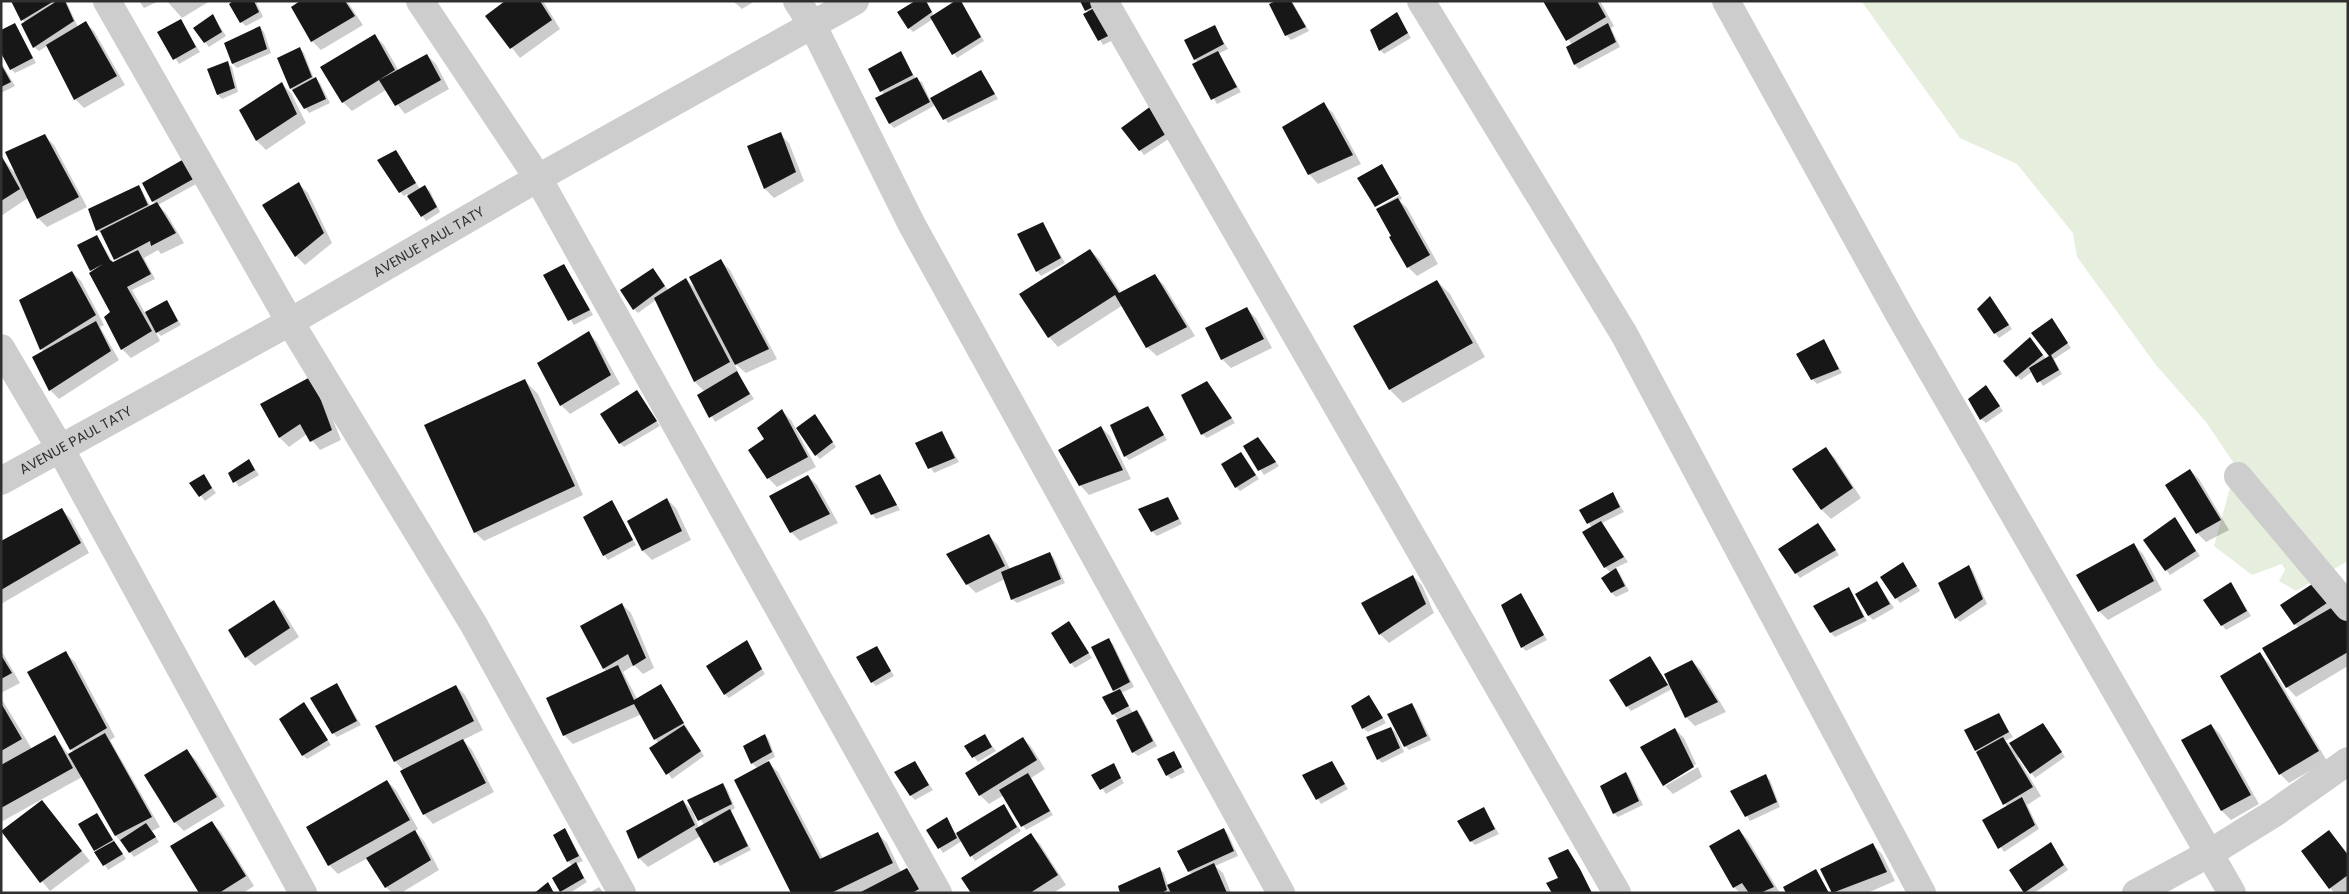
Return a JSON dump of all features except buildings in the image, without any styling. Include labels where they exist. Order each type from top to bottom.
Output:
[{"type":"street","points":[[107,1],[290,322],[474,625],[622,893]]},
{"type":"street","points":[[420,1],[538,178],[938,893]]},
{"type":"street","points":[[797,1],[812,24],[912,225],[1281,893]]},
{"type":"street","name":"AVENUE PAUL TATY","points":[[1,481],[290,322],[538,178],[855,1]]},
{"type":"street","points":[[1104,1],[1617,893]]},
{"type":"street","points":[[1421,1],[1624,334],[1922,893]]},
{"type":"street","points":[[1726,1],[1900,316],[2232,893]]},
{"type":"street","points":[[1,348],[60,448],[303,893]]},
{"type":"street","points":[[2238,476],[2348,607]]},
{"type":"street","points":[[2136,893],[2210,853],[2276,812],[2348,761]]},
{"type":"green space","points":[[2348,1],[2348,561],[2296,591],[2279,581],[2285,570],[2282,564],[2252,575],[2214,546],[2230,488],[2258,478],[2235,465],[2206,422],[2156,365],[2077,257],[2073,233],[2017,164],[1960,138],[1862,2]]}]
